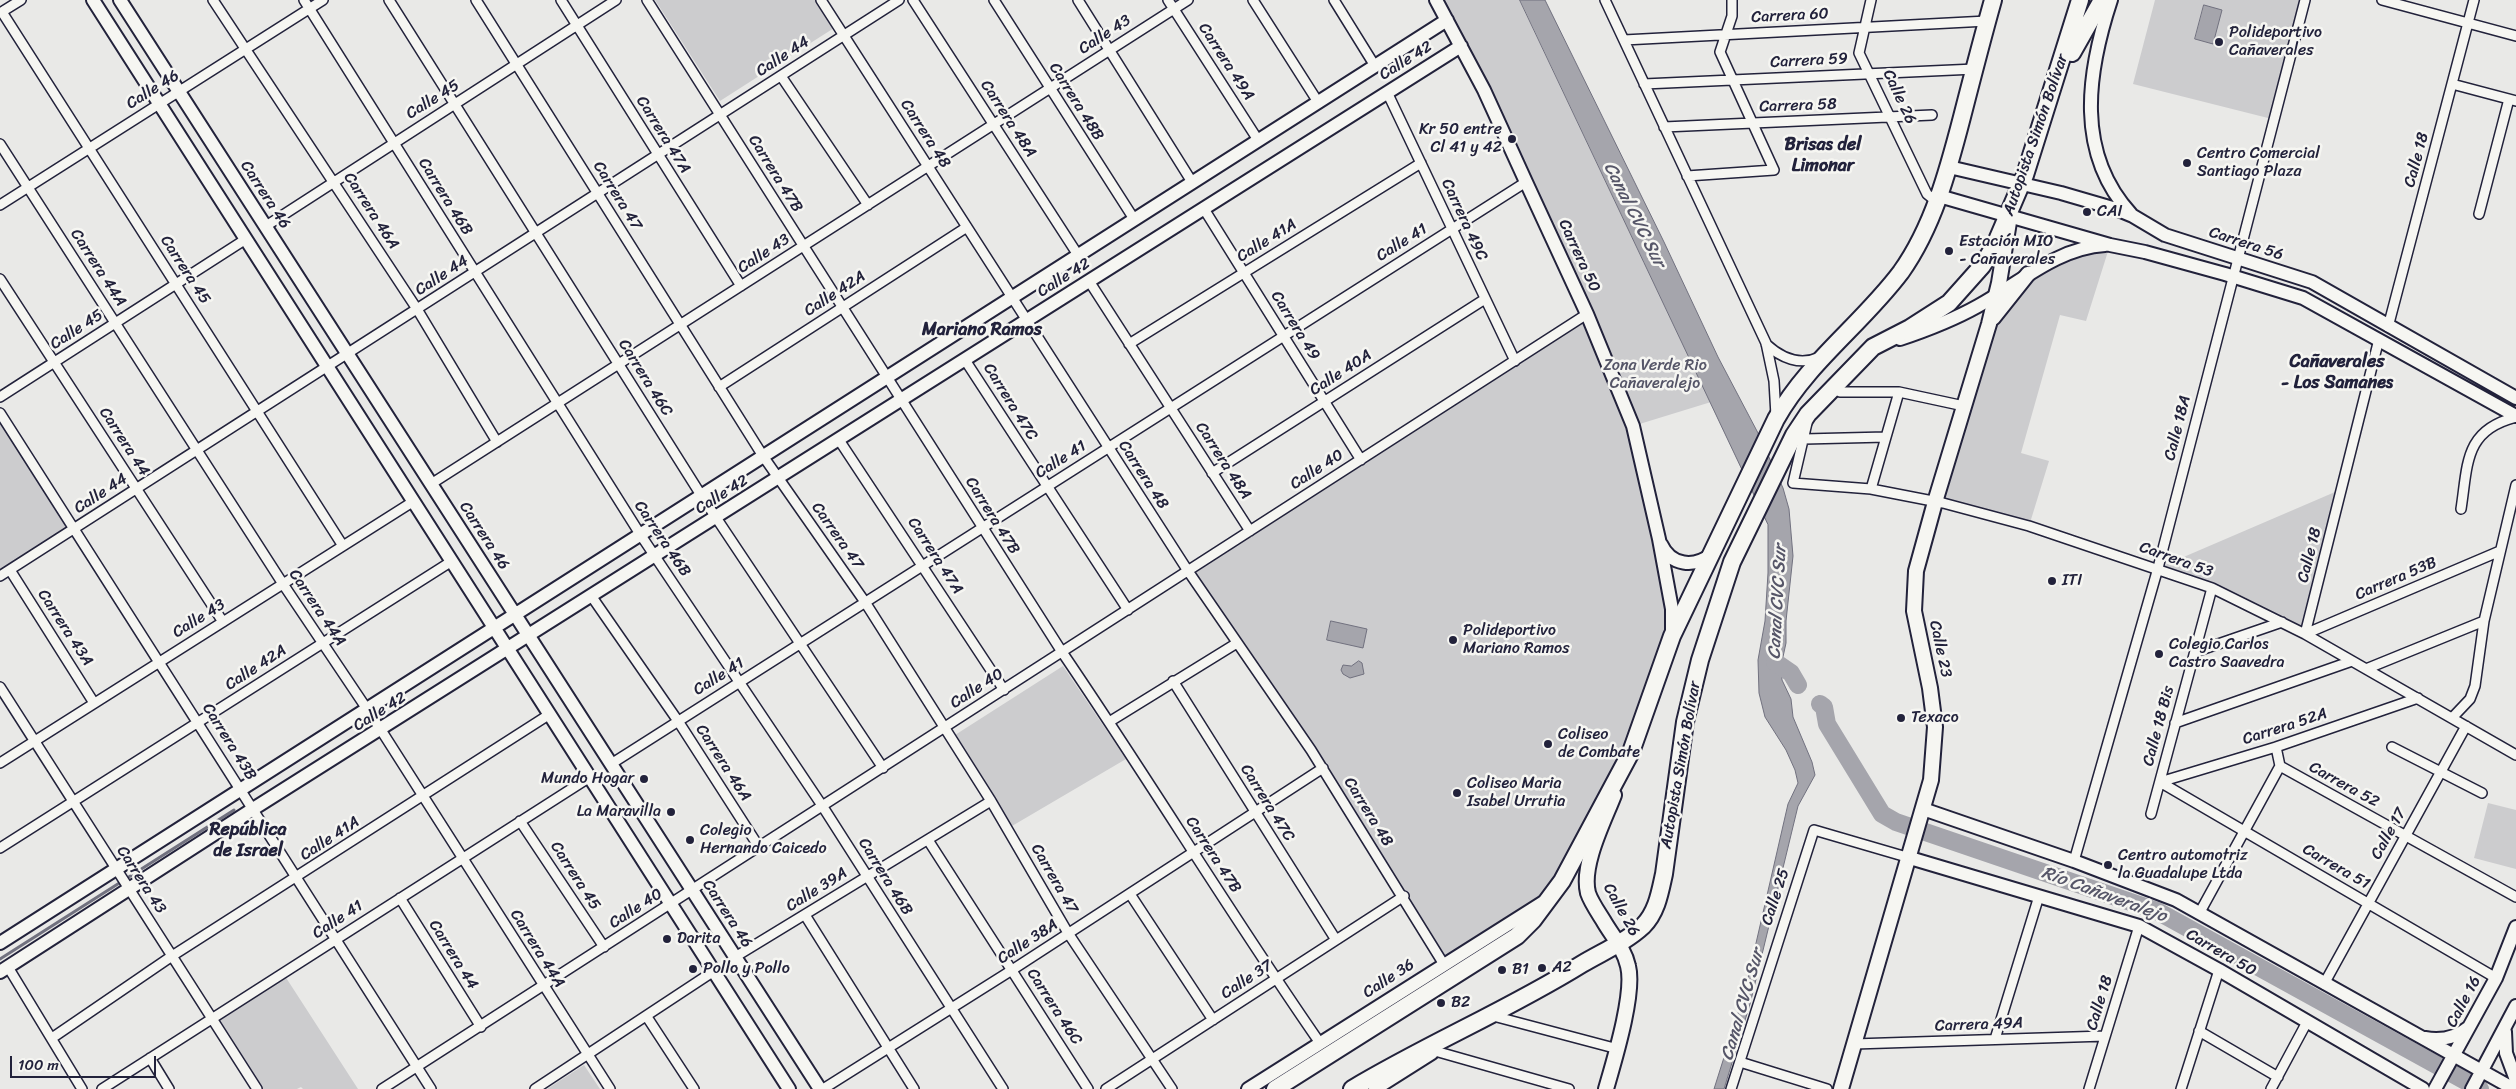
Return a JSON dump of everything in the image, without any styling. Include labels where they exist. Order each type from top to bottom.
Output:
[{"type":"highway","points":[[1275,1089],[1517,936],[1534,920],[1562,881],[1631,752],[1672,636],[1772,426],[1796,387],[1879,300],[1902,271],[1923,234],[1949,167],[1993,0]]},
{"type":"highway","name":"Autopista Simón Bolívar","points":[[1352,1089],[1431,1044],[1547,986],[1618,943],[1637,930],[1651,917],[1660,896],[1685,722],[1700,660],[1732,562],[1786,451],[1808,414],[1874,347],[1949,304],[1982,266],[2009,216],[2022,184],[2056,84],[2080,0]]},
{"type":"highway","points":[[2056,84],[2102,0]]},
{"type":"main road","name":"Calle 23","points":[[1841,1089],[1911,854],[1934,763],[1935,727],[1929,680],[1916,629],[1914,594],[1916,571],[1934,502],[1989,324],[2009,216]]},
{"type":"main road","points":[[1989,324],[2028,274]]},
{"type":"main road","name":"Calle 26","points":[[1606,1089],[1618,1049],[1629,984],[1629,968],[1618,943],[1588,894],[1590,865],[1592,853],[1631,752]]},
{"type":"main road","points":[[1606,925],[1621,930],[1637,930]]},
{"type":"street","points":[[1,12],[21,0]]},
{"type":"street","points":[[93,0],[790,1089]]},
{"type":"street","name":"Carrera 46","points":[[120,0],[735,957],[822,1089]]},
{"type":"street","name":"Carrera 46A","points":[[213,0],[417,309],[497,442]]},
{"type":"street","name":"Carrera 46B","points":[[304,0],[640,534],[822,807],[1003,1089]]},
{"type":"street","name":"Calle 46","points":[[0,206],[323,0]]},
{"type":"street","name":"Carrera 46C","points":[[389,0],[701,495],[802,642],[883,768]]},
{"type":"street","name":"Carrera 47","points":[[476,0],[763,456],[865,602],[991,801],[1068,933],[1172,1089]]},
{"type":"street","name":"Carrera 47A","points":[[561,0],[741,286]]},
{"type":"street","name":"Calle 45","points":[[266,226],[616,0]]},
{"type":"street","name":"Carrera 47B","points":[[647,0],[802,247],[887,376],[1062,652],[1276,980],[1320,1043]]},
{"type":"street","name":"Carrera 48","points":[[821,0],[1188,571],[1323,768],[1404,896],[1443,964]]},
{"type":"street","name":"Calle 44","points":[[0,576],[899,0]]},
{"type":"street","name":"Carrera 48A","points":[[913,0],[1078,255]]},
{"type":"street","name":"Carrera 48B","points":[[994,0],[1134,219]]},
{"type":"street","points":[[1078,0],[1192,182]]},
{"type":"street","name":"Carrera 49A","points":[[1168,0],[1258,140]]},
{"type":"street","name":"Calle 43","points":[[431,484],[1188,0]]},
{"type":"street","points":[[1253,0],[1318,102]]},
{"type":"street","points":[[1334,0],[1375,66]]},
{"type":"street","name":"Carrera 50","points":[[1436,0],[1461,46],[1526,182],[1587,314],[1633,426],[1659,539],[1673,620],[1672,636]]},
{"type":"street","points":[[1605,0],[1766,343],[1774,381],[1772,426]]},
{"type":"street","points":[[1688,176],[1774,170],[1720,52],[1732,16],[1732,0]]},
{"type":"street","name":"Calle 26","points":[[1871,0],[1859,53],[1927,194],[1938,199]]},
{"type":"street","points":[[2111,0],[2100,38],[2093,82],[2091,128],[2095,152],[2104,174],[2116,196],[2133,216]]},
{"type":"street","name":"Calle 18A","points":[[2074,861],[2158,568],[2236,258],[2305,0]]},
{"type":"street","points":[[2382,0],[2516,36]]},
{"type":"street","name":"Calle 18","points":[[2388,327],[2474,0]]},
{"type":"street","name":"Carrera 45","points":[[1,12],[343,546]]},
{"type":"street","name":"Calle 42","points":[[0,943],[117,871],[366,708],[1447,20]]},
{"type":"street","name":"Carrera 60","points":[[1624,40],[1987,21]]},
{"type":"street","name":"Calle 42","points":[[4,970],[129,887],[592,597],[1461,46]]},
{"type":"street","name":"Carrera 59","points":[[1644,84],[1975,69]]},
{"type":"street","points":[[781,76],[868,205]]},
{"type":"street","points":[[2452,84],[2513,100],[2478,214]]},
{"type":"street","name":"Carrera 49C","points":[[1387,92],[1515,361]]},
{"type":"street","name":"Carrera 58","points":[[1664,127],[1932,115]]},
{"type":"street","name":"Carrera 44A","points":[[0,144],[282,584],[381,730],[543,987],[610,1089]]},
{"type":"street","name":"Calle 41A","points":[[1130,344],[1421,163]]},
{"type":"street","name":"Carrera 56","points":[[1949,167],[2061,194],[2133,216],[2165,235],[2312,282],[2516,399]]},
{"type":"street","name":"Calle 41","points":[[611,764],[1526,182]]},
{"type":"street","points":[[1938,199],[2009,216],[2110,245],[2145,252],[2233,276],[2303,298],[2514,415]]},
{"type":"street","name":"Carrera 49","points":[[1204,208],[1361,460]]},
{"type":"street","name":"Calle 42A","points":[[719,386],[967,227]]},
{"type":"street","name":"Calle 45","points":[[0,397],[246,239]]},
{"type":"street","points":[[1874,347],[1942,324],[1980,305],[2028,274],[2080,250],[2110,245]]},
{"type":"street","name":"Carrera 44","points":[[0,279],[223,622]]},
{"type":"street","name":"Carrera 48A","points":[[1089,281],[1250,531]]},
{"type":"street","name":"Calle 40A","points":[[1212,473],[1485,299]]},
{"type":"street","name":"Calle 40","points":[[382,1089],[418,1068],[1587,314]]},
{"type":"street","name":"Calle 18","points":[[2305,634],[2379,339]]},
{"type":"street","points":[[1766,343],[1782,357],[1793,360],[1804,361],[1825,355]]},
{"type":"street","name":"Carrera 47C","points":[[965,360],[1046,487],[1128,610]]},
{"type":"street","points":[[1834,388],[1840,392],[1900,392],[1964,406]]},
{"type":"street","points":[[1871,489],[1900,392]]},
{"type":"street","points":[[2514,415],[2516,399]]},
{"type":"street","name":"Carrera 43B","points":[[0,412],[431,1089]]},
{"type":"street","points":[[1808,414],[1804,440],[1886,437]]},
{"type":"street","points":[[2461,509],[2470,454],[2478,437],[2485,430],[2514,415]]},
{"type":"street","name":"Carrera 47A","points":[[839,440],[1004,690]]},
{"type":"street","name":"Carrera 53","points":[[1804,440],[1793,483],[1871,489],[1934,502],[2029,526],[2158,568],[2212,588],[2305,634],[2516,754]]},
{"type":"street","points":[[2452,718],[2470,699],[2475,686],[2484,621],[2516,485]]},
{"type":"street","name":"Calle 43","points":[[0,762],[414,501]]},
{"type":"street","name":"Carrera 50","points":[[1659,539],[1669,556],[1677,561],[1696,563],[1712,554]]},
{"type":"street","name":"Carrera 53B","points":[[2305,634],[2500,551]]},
{"type":"street","name":"Calle 42A","points":[[0,848],[452,561]]},
{"type":"street","name":"Carrera 43A","points":[[10,570],[94,703]]},
{"type":"street","name":"Calle 18 Bis","points":[[2150,814],[2212,588]]},
{"type":"street","name":"Carrera 46A","points":[[592,597],[678,721],[760,848]]},
{"type":"street","points":[[2366,669],[2484,621]]},
{"type":"street","points":[[2195,652],[2282,622]]},
{"type":"street","points":[[1109,722],[1237,643]]},
{"type":"street","points":[[2175,723],[2352,661]]},
{"type":"street","name":"Carrera 47C","points":[[1173,681],[1336,940]]},
{"type":"street","name":"Carrera 43","points":[[0,687],[257,1089]]},
{"type":"street","name":"Carrera 52A","points":[[2160,782],[2276,747],[2418,698]]},
{"type":"street","name":"Calle 41A","points":[[52,1038],[172,956],[423,798],[550,714]]},
{"type":"street","name":"Calle 17","points":[[2324,984],[2466,726]]},
{"type":"street","points":[[2200,912],[2280,766],[2276,747]]},
{"type":"street","points":[[2392,747],[2482,793]]},
{"type":"street","name":"Carrera 52","points":[[2280,766],[2516,897]]},
{"type":"street","name":"Calle 38A","points":[[822,1089],[1012,970],[1323,768]]},
{"type":"street","name":"Calle 41","points":[[102,1089],[590,776]]},
{"type":"street","name":"Carrera 51","points":[[2160,782],[2496,978]]},
{"type":"street","name":"Calle 39A","points":[[735,957],[991,801]]},
{"type":"street","name":"Carrera 50","points":[[1922,814],[2074,861],[2176,900],[2418,1035],[2452,1059],[2514,1089]]},
{"type":"street","name":"Carrera 45","points":[[520,821],[604,947]]},
{"type":"street","name":"Carrera 50","points":[[1814,830],[1911,854],[2039,896],[2139,926],[2219,970],[2423,1089]]},
{"type":"street","name":"Calle 25","points":[[1731,1089],[1814,830]]},
{"type":"street","name":"Carrera 46C","points":[[928,840],[1088,1089]]},
{"type":"street","points":[[1130,894],[1213,1020]]},
{"type":"street","name":"Calle 37","points":[[1106,1089],[1404,896]]},
{"type":"street","points":[[1995,1039],[2039,896]]},
{"type":"street","name":"Calle 36","points":[[1248,1089],[1443,964],[1535,909],[1549,897]]},
{"type":"street","name":"Carrera 44","points":[[400,898],[480,1027]]},
{"type":"street","points":[[805,915],[914,1089]]},
{"type":"street","name":"Calle 18","points":[[2089,1089],[2139,926]]},
{"type":"street","name":"Calle 16","points":[[2436,1087],[2496,978],[2516,927]]},
{"type":"street","points":[[4,970],[52,1038],[82,1089]]},
{"type":"street","points":[[2184,1088],[2199,1031],[2219,970]]},
{"type":"street","points":[[534,1089],[588,1056],[714,971]]},
{"type":"street","points":[[1375,1089],[1435,1051],[1547,986]]},
{"type":"street","points":[[2472,1089],[2516,1006]]},
{"type":"street","points":[[647,1017],[694,1089]]},
{"type":"street","points":[[1496,1017],[1618,1049]]},
{"type":"street","points":[[2271,1089],[2307,1022]]},
{"type":"street","points":[[2418,1035],[2431,1039],[2445,1039],[2458,1034],[2470,1026]]},
{"type":"street","points":[[2505,1029],[2506,1053],[2516,1080]]},
{"type":"street","points":[[2199,1031],[2278,1077]]},
{"type":"street","name":"Carrera 49A","points":[[1854,1044],[2105,1036]]},
{"type":"street","points":[[1435,1051],[1569,1089]]},
{"type":"street","points":[[150,1058],[170,1089]]},
{"type":"street","points":[[1740,1062],[1827,1089]]},
{"type":"street","points":[[2402,1077],[2411,1089]]},
{"type":"green space","points":[[655,0],[816,0],[834,28],[720,101]]},
{"type":"green space","name":"Polideportivo Mariano Ramos","points":[[1444,0],[1520,0],[1711,402],[1633,426],[1673,620],[1638,731],[1549,897],[1443,963],[1404,896],[1188,571],[1587,314],[1484,90],[1471,50]]},
{"type":"green space","name":"Polideportivo Cañaverales","points":[[2155,0],[2305,0],[2272,119],[2133,84]]},
{"type":"green space","points":[[2110,245],[2086,321],[2060,315],[2021,453],[2049,461],[2029,526],[1935,502],[1989,324],[2028,274]]},
{"type":"green space","points":[[0,413],[74,529],[0,576]]},
{"type":"green space","points":[[2342,489],[2305,634],[2158,568]]},
{"type":"green space","points":[[1063,666],[1126,759],[1012,826],[955,735]]},
{"type":"green space","points":[[2488,803],[2516,810],[2516,869],[2474,858]]},
{"type":"green space","points":[[283,973],[358,1089],[303,1089],[301,1087],[297,1089],[257,1089],[212,1018]]},
{"type":"green space","points":[[584,1065],[600,1089],[547,1089]]},
{"type":"water","name":"Canal CVC Sur","points":[[1520,0],[1545,0],[1664,242],[1718,357],[1758,433],[1783,488],[1789,509],[1793,556],[1786,621],[1786,643],[1781,666],[1782,680],[1791,699],[1793,717],[1812,762],[1815,775],[1798,806],[1750,1004],[1724,1089],[1714,1089],[1745,991],[1788,804],[1798,783],[1795,770],[1786,750],[1765,717],[1759,693],[1758,660],[1765,621],[1768,525]]},
{"type":"water","points":[[2204,5],[2222,10],[2213,44],[2195,39]]},
{"type":"water","points":[[1331,621],[1367,629],[1363,648],[1327,640]]},
{"type":"water","points":[[1359,661],[1362,663],[1364,674],[1350,678],[1343,674],[1341,670],[1343,665],[1351,666]]},
{"type":"waterway","name":"Río Cañaveralejo","points":[[1775,662],[1791,673],[1798,685]]},
{"type":"waterway","name":"Río Cañaveralejo","points":[[1820,704],[1824,707],[1827,724],[1882,814],[1896,822],[2157,911],[2480,1089]]},
{"type":"waterway","points":[[0,959],[234,810]]},
{"type":"place","name":"Polideportivo Cañaverales","points":[[2219,42]]},
{"type":"place","name":"Kr 50 entre Cl 41 y 42","points":[[1512,139]]},
{"type":"place","name":"Centro Comercial Santiago Plaza","points":[[2187,163]]},
{"type":"place","name":"CAI","points":[[2087,212]]},
{"type":"place","name":"Estación MIO - Cañaverales","points":[[1949,251]]},
{"type":"place","name":"ITI","points":[[2052,581]]},
{"type":"place","name":"Polideportivo Mariano Ramos","points":[[1453,640]]},
{"type":"place","name":"Colegio Carlos Castro Saavedra","points":[[2159,654]]},
{"type":"place","name":"Texaco","points":[[1901,718]]},
{"type":"place","name":"Coliseo de Combate","points":[[1548,744]]},
{"type":"place","name":"Mundo Hogar","points":[[644,779]]},
{"type":"place","name":"Coliseo Maria Isabel Urrutia","points":[[1457,793]]},
{"type":"place","name":"La Maravilla","points":[[671,812]]},
{"type":"place","name":"Colegio Hernando Caicedo","points":[[690,840]]},
{"type":"place","name":"Centro automotriz la Guadalupe Ltda","points":[[2108,865]]},
{"type":"place","name":"Darita","points":[[667,939]]},
{"type":"place","name":"A2","points":[[1542,968]]},
{"type":"place","name":"Pollo y Pollo","points":[[693,969]]},
{"type":"place","name":"B1","points":[[1502,970]]},
{"type":"place","name":"B2","points":[[1441,1003]]},
{"type":"district","name":"Brisas del Limonar","points":[[1823,155]]},
{"type":"district","name":"Mariano Ramos","points":[[982,330]]},
{"type":"district","name":"Cañaverales - Los Samanes","points":[[2337,372]]},
{"type":"district","name":"República de Israel","points":[[248,840]]},
{"type":"park label","name":"Zona Verde Rio Cañaveralejo","points":[[1655,375]]}]
